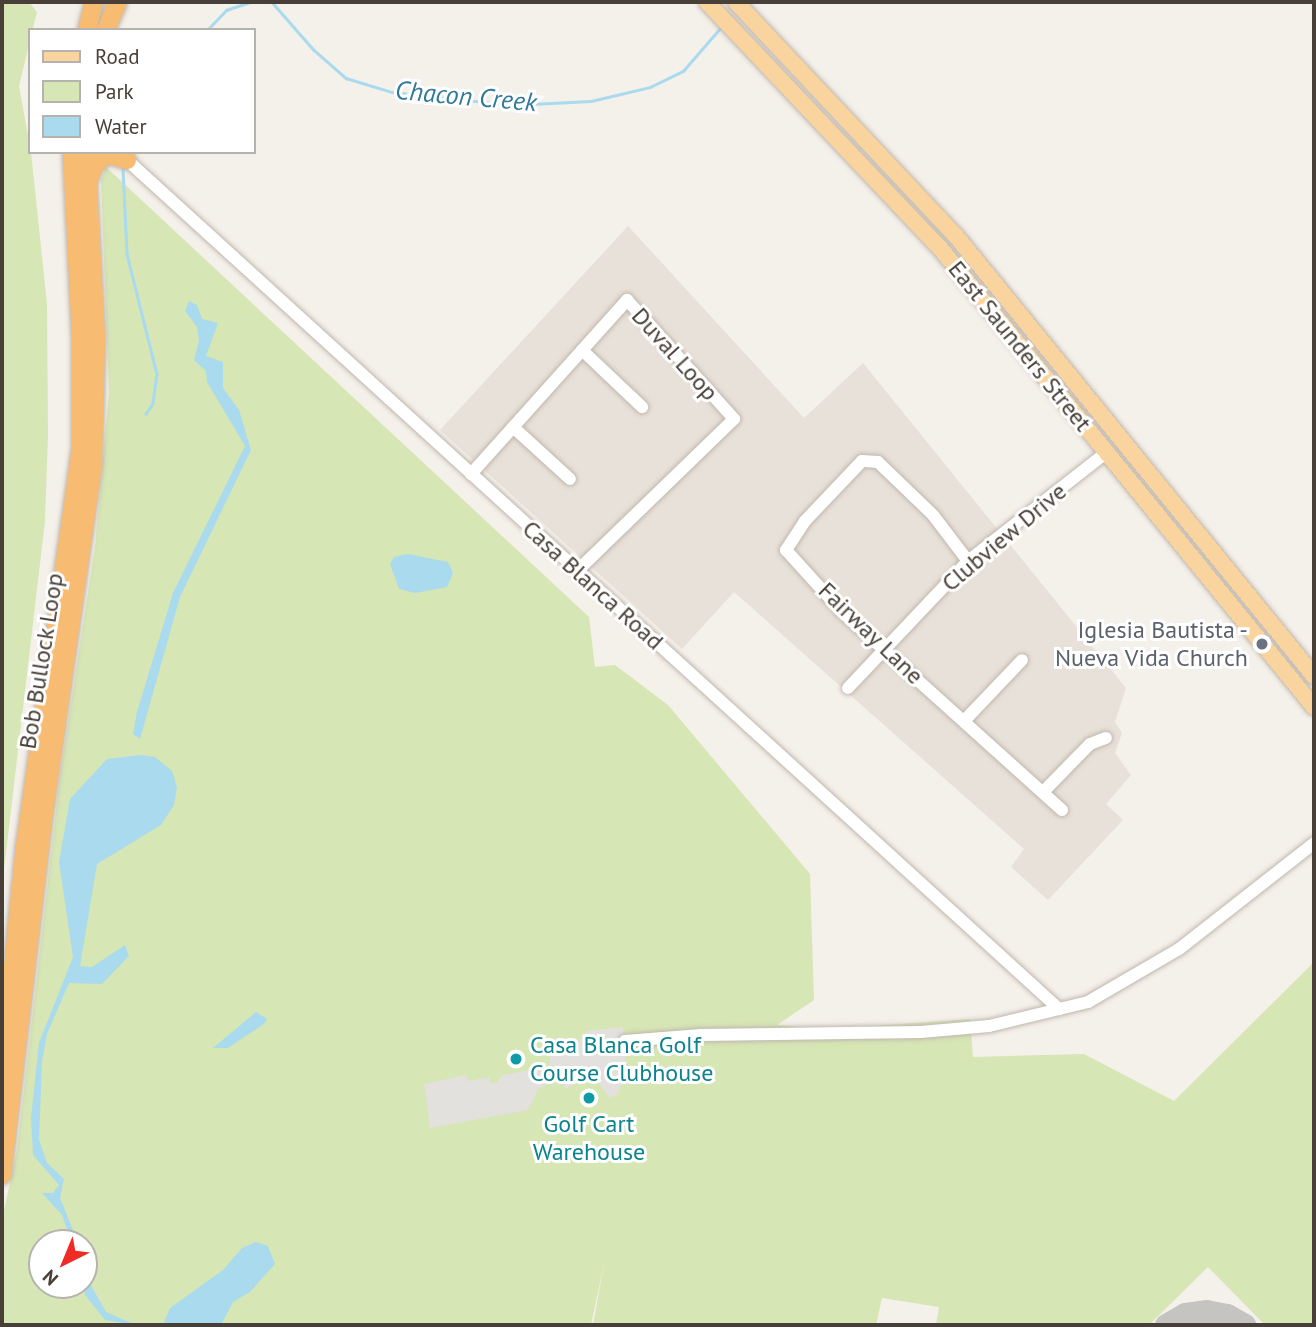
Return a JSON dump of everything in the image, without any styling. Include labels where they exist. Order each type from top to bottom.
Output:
[{"type":"highway","points":[[88,28],[104,4]]},
{"type":"highway","points":[[104,4],[104,28]]},
{"type":"highway","name":"Bob Bullock Loop","points":[[2,1079],[27,834],[81,450],[81,339],[72,154]]},
{"type":"highway","name":"Bob Bullock Loop","points":[[2,1175],[44,813],[93,463],[96,336],[86,154]]},
{"type":"highway","points":[[86,185],[94,166],[107,154],[123,156]]},
{"type":"main road","name":"East Saunders Street","points":[[707,2],[896,198],[1314,707]]},
{"type":"main road","name":"East Saunders Street","points":[[736,2],[956,236],[1314,676]]},
{"type":"main road","points":[[1107,452],[1118,450],[1168,511],[1205,540]]},
{"type":"main road","points":[[1187,550],[1200,554],[1271,637],[1284,639]]},
{"type":"street","name":"Casa Blanca Road","points":[[123,156],[1059,1009]]},
{"type":"street","name":"Duval Loop","points":[[471,474],[627,300],[734,419],[577,571]]},
{"type":"street","points":[[582,350],[642,407]]},
{"type":"street","points":[[513,427],[570,479]]},
{"type":"street","name":"Clubview Drive","points":[[848,688],[968,561],[1107,452]]},
{"type":"street","name":"Fairway Lane","points":[[968,561],[933,515],[878,462],[862,461],[805,521],[786,550],[842,612],[1062,810]]},
{"type":"street","points":[[964,721],[1021,660]]},
{"type":"street","points":[[1043,792],[1090,744],[1106,738]]},
{"type":"street","points":[[625,1041],[701,1035],[921,1032],[989,1026],[1088,1002],[1179,949],[1314,843]]},
{"type":"shaded area","points":[[628,226],[804,418],[863,363],[1126,688],[1115,722],[1122,733],[1115,753],[1131,775],[1106,804],[1123,820],[1048,900],[1011,867],[1024,849],[734,592],[682,649],[440,430]]},
{"type":"shaded area","points":[[623,1027],[626,1073],[618,1093],[610,1098],[590,1072],[566,1089],[560,1079],[539,1088],[528,1110],[430,1128],[424,1084],[466,1075],[468,1081],[490,1077],[490,1083],[496,1083],[503,1075],[550,1066],[550,1040],[577,1043],[587,1031]]},
{"type":"green space","points":[[2,2],[29,2],[37,12],[33,28],[28,28],[28,49],[19,86],[28,136],[28,154],[31,154],[47,304],[48,435],[45,521],[2,887]]},
{"type":"green space","points":[[106,167],[589,617],[595,667],[615,665],[668,705],[810,874],[814,1000],[777,1025],[829,1029],[970,1019],[973,1057],[1084,1054],[1174,1101],[1314,962],[1314,1325],[1265,1325],[1208,1267],[1149,1325],[936,1325],[939,1307],[882,1298],[876,1325],[593,1325],[604,1263],[591,1325],[2,1325],[2,1220],[17,1150],[60,776],[95,546],[109,392],[101,180]]},
{"type":"water","points":[[189,301],[197,305],[202,319],[218,323],[206,356],[223,362],[223,388],[239,410],[251,450],[180,597],[140,739],[133,734],[137,712],[173,593],[245,446],[207,382],[206,371],[194,360],[199,341],[197,327],[185,311]]},
{"type":"water","points":[[408,554],[448,562],[453,573],[447,587],[415,593],[399,589],[390,564],[394,557]]},
{"type":"water","points":[[140,755],[155,757],[172,771],[177,787],[174,805],[161,825],[97,864],[80,966],[92,967],[125,945],[129,956],[102,984],[69,983],[47,1034],[42,1061],[39,1140],[47,1163],[64,1179],[60,1198],[73,1229],[67,1229],[62,1215],[42,1193],[53,1193],[59,1185],[33,1155],[31,1118],[39,1043],[73,957],[59,862],[70,799],[107,759]]},
{"type":"water","points":[[256,1012],[267,1019],[264,1024],[228,1048],[213,1048]]},
{"type":"water","points":[[256,1242],[268,1246],[275,1264],[250,1292],[233,1302],[221,1325],[163,1325],[170,1308],[223,1270],[242,1248]]},
{"type":"water","points":[[98,1298],[106,1312],[136,1325],[105,1320],[88,1299]]},
{"type":"waterway","name":"Chacon Creek","points":[[209,28],[226,10],[251,2]]},
{"type":"waterway","name":"Chacon Creek","points":[[272,2],[314,50],[346,78],[392,92],[511,105],[591,101],[650,87],[683,71],[722,26]]},
{"type":"waterway","name":"Chacon Creek","points":[[123,168],[127,254],[157,374],[153,404],[146,414]]},
{"type":"taxiway","points":[[1166,1325],[1185,1314],[1206,1311],[1227,1315],[1244,1325]]},
{"type":"place","name":"Iglesia Bautista - Nueva Vida Church","points":[[1262,644]]},
{"type":"place","name":"Casa Blanca Golf Course Clubhouse","points":[[516,1059]]},
{"type":"place","name":"Golf Cart Warehouse","points":[[589,1098]]}]
